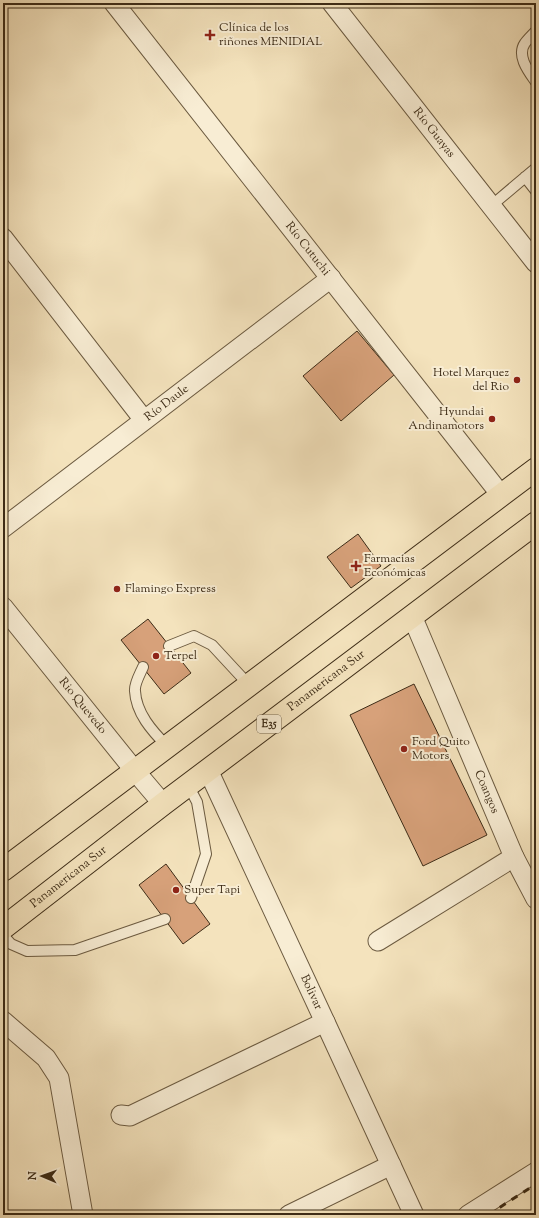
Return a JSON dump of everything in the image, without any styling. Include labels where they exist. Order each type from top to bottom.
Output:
[{"type":"highway","points":[[3,870],[536,469]]},
{"type":"highway","name":"Panamericana Sur","points":[[3,928],[188,785],[536,523]]},
{"type":"street","name":"Río Cutuchi","points":[[114,3],[501,495]]},
{"type":"street","name":"Río Guayas","points":[[332,3],[536,263]]},
{"type":"street","points":[[3,238],[144,420]]},
{"type":"street","name":"Río Daule","points":[[3,528],[331,278]]},
{"type":"street","name":"Rio Quevedo","points":[[3,607],[163,804]]},
{"type":"street","name":"Coangos","points":[[412,616],[514,857],[536,899]]},
{"type":"street","name":"Bolivar","points":[[208,770],[414,1215]]},
{"type":"street","points":[[378,942],[514,857]]},
{"type":"street","points":[[3,1021],[46,1058],[59,1078],[83,1215]]},
{"type":"street","points":[[121,1115],[130,1116],[325,1022]]},
{"type":"street","points":[[289,1215],[391,1165]]},
{"type":"street","points":[[468,1215],[536,1172]]},
{"type":"lane","points":[[536,31],[523,45],[522,55],[524,65],[536,82]]},
{"type":"lane","points":[[491,206],[536,168]]},
{"type":"lane","points":[[525,178],[536,191]]},
{"type":"lane","points":[[169,646],[194,636],[212,645],[248,685]]},
{"type":"lane","points":[[142,667],[134,690],[140,712],[153,732],[167,746]]},
{"type":"lane","points":[[188,785],[197,802],[206,854],[191,898]]},
{"type":"lane","points":[[3,935],[11,944],[27,951],[75,950],[165,919]]},
{"type":"building","points":[[357,331],[394,375],[341,421],[303,376]]},
{"type":"building","points":[[358,534],[381,566],[351,588],[327,557]]},
{"type":"building","name":"Terpel","points":[[148,619],[191,673],[164,694],[121,640]]},
{"type":"building","points":[[414,684],[487,835],[423,866],[350,715]]},
{"type":"building","points":[[166,864],[210,924],[183,944],[139,885]]},
{"type":"railway","points":[[488,1215],[536,1184]]},
{"type":"place","name":"Clínica de los riñones MENIDIAL","points":[[210,35]]},
{"type":"place","name":"Hotel Marquez del Rio","points":[[517,380]]},
{"type":"place","name":"Hyundai Andinamotors","points":[[492,419]]},
{"type":"place","name":"Farmacias Económicas","points":[[356,566]]},
{"type":"place","name":"Flamingo Express","points":[[117,589]]},
{"type":"place","name":"Terpel","points":[[156,656]]},
{"type":"place","name":"Ford Quito Motors","points":[[404,749]]},
{"type":"place","name":"Super Tapi","points":[[176,890]]}]
